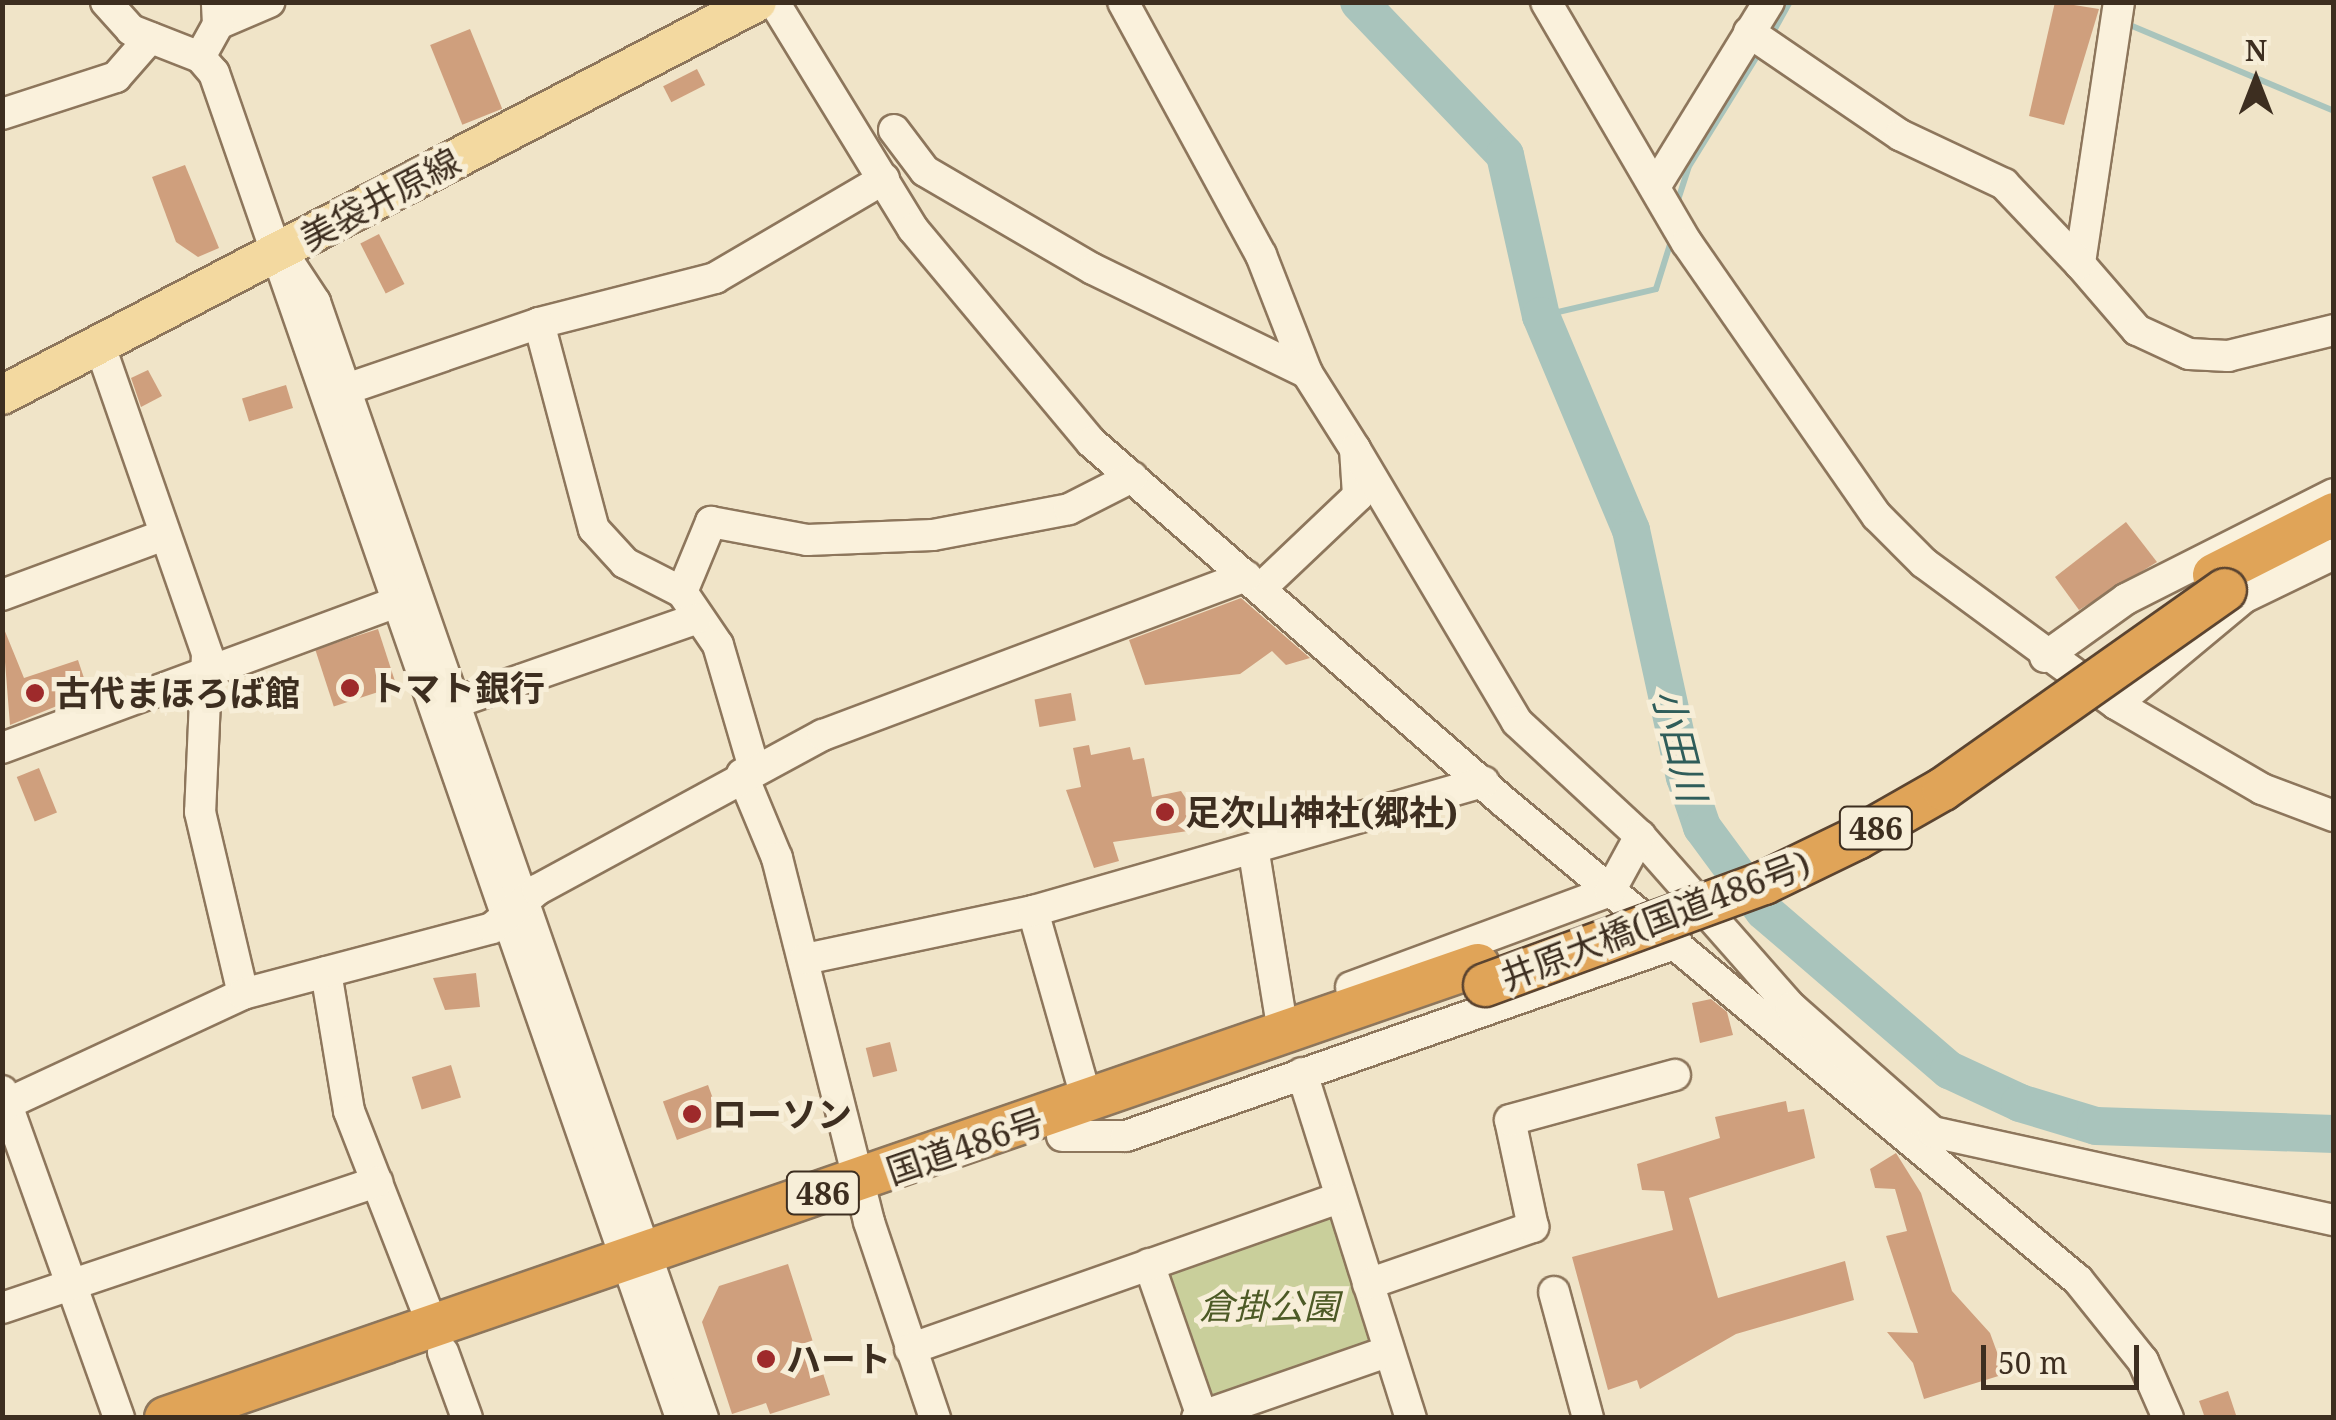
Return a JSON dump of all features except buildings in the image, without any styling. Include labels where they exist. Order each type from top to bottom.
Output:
[{"type":"highway","name":"486","points":[[2220,583],[2334,514]]},
{"type":"highway","name":"486","points":[[2220,583],[2334,534]]},
{"type":"highway","name":"井原大橋(国道486号)","points":[[1481,975],[1764,883],[1857,838],[1943,789],[2220,583]]},
{"type":"highway","name":"国道486号","points":[[166,1418],[438,1339],[641,1272],[1481,975]]},
{"type":"highway","name":"国道486号","points":[[248,1418],[438,1339]]},
{"type":"main road","name":"美袋井原線","points":[[2,394],[758,2]]},
{"type":"street","points":[[106,2],[150,38],[200,57]]},
{"type":"street","points":[[269,2],[218,14],[200,57],[281,252],[516,908],[641,1272],[681,1418]]},
{"type":"street","points":[[774,2],[884,179],[987,329],[1132,477],[1610,890],[2078,1280],[2136,1349],[2168,1418]]},
{"type":"street","points":[[1123,2],[1261,255],[1307,372],[1516,722],[1640,836],[1791,1006],[1944,1137],[2334,1220]]},
{"type":"street","points":[[1546,2],[1687,243],[1878,516],[2045,657],[2116,704],[2262,789],[2334,816]]},
{"type":"street","points":[[1657,191],[1769,2]]},
{"type":"street","points":[[2080,264],[2119,2]]},
{"type":"street","points":[[1749,32],[1900,135],[2004,184],[2137,330],[2189,354],[2228,356],[2334,330]]},
{"type":"street","points":[[2,114],[116,77],[150,38]]},
{"type":"street","points":[[894,130],[925,171],[1093,268],[1307,372]]},
{"type":"street","points":[[333,394],[540,323],[715,278],[884,179]]},
{"type":"street","points":[[540,323],[594,529],[625,563],[689,606],[730,672],[748,771],[805,959],[910,1349],[935,1418]]},
{"type":"street","points":[[100,346],[210,666],[200,812],[243,994]]},
{"type":"street","points":[[333,394],[394,603],[444,707]]},
{"type":"street","points":[[119,1418],[4,1100],[243,994],[492,928],[516,908],[748,771],[905,700],[1254,582],[1358,496],[1355,448]]},
{"type":"street","points":[[689,606],[711,522],[806,540],[933,535],[1068,509],[1132,477]]},
{"type":"street","points":[[2045,657],[2126,599],[2334,494]]},
{"type":"street","points":[[2,595],[164,536]]},
{"type":"street","points":[[2116,704],[2243,598],[2334,554]]},
{"type":"street","points":[[2,748],[210,666],[394,603]]},
{"type":"street","points":[[444,707],[689,606]]},
{"type":"street","points":[[805,959],[1033,910],[1254,852],[1484,782]]},
{"type":"street","points":[[1640,836],[1610,890],[1083,1086],[1057,1126],[1126,1136],[1677,943]]},
{"type":"street","points":[[1254,852],[1280,1014]]},
{"type":"street","points":[[1033,910],[1083,1086]]},
{"type":"street","points":[[326,972],[345,1096],[467,1418]]},
{"type":"street","points":[[1724,983],[1743,978],[1791,1006]]},
{"type":"street","points":[[1302,1073],[1336,1199],[1412,1418]]},
{"type":"street","points":[[1368,1284],[1534,1227],[1510,1120],[1675,1075]]},
{"type":"street","points":[[2,1308],[377,1182]]},
{"type":"street","points":[[910,1349],[1336,1199]]},
{"type":"street","points":[[1149,1264],[1199,1417],[1389,1352]]},
{"type":"street","points":[[641,1272],[703,1418]]},
{"type":"street","points":[[1554,1292],[1588,1418]]},
{"type":"green space","name":"倉掛公園","points":[[1318,1214],[1332,1221],[1375,1341],[1210,1402],[1159,1269]]},
{"type":"waterway","name":"小田川","points":[[1359,2],[1505,155],[1541,316],[1631,530],[1685,777],[1702,827],[1764,911],[1949,1070],[2020,1103],[2096,1126],[2334,1134]]},
{"type":"waterway","points":[[1771,36],[1790,2]]},
{"type":"waterway","points":[[2125,23],[2334,111]]},
{"type":"waterway","points":[[1676,206],[1688,168],[1756,58]]},
{"type":"waterway","points":[[1541,316],[1656,289],[1672,238]]},
{"type":"place","name":"トマト銀行","points":[[350,688]]},
{"type":"place","name":"古代まほろば館","points":[[35,693]]},
{"type":"place","name":"足次山神社(郷社)","points":[[1165,812]]},
{"type":"place","name":"ローソン","points":[[692,1114]]},
{"type":"place","name":"ハート","points":[[766,1359]]}]
